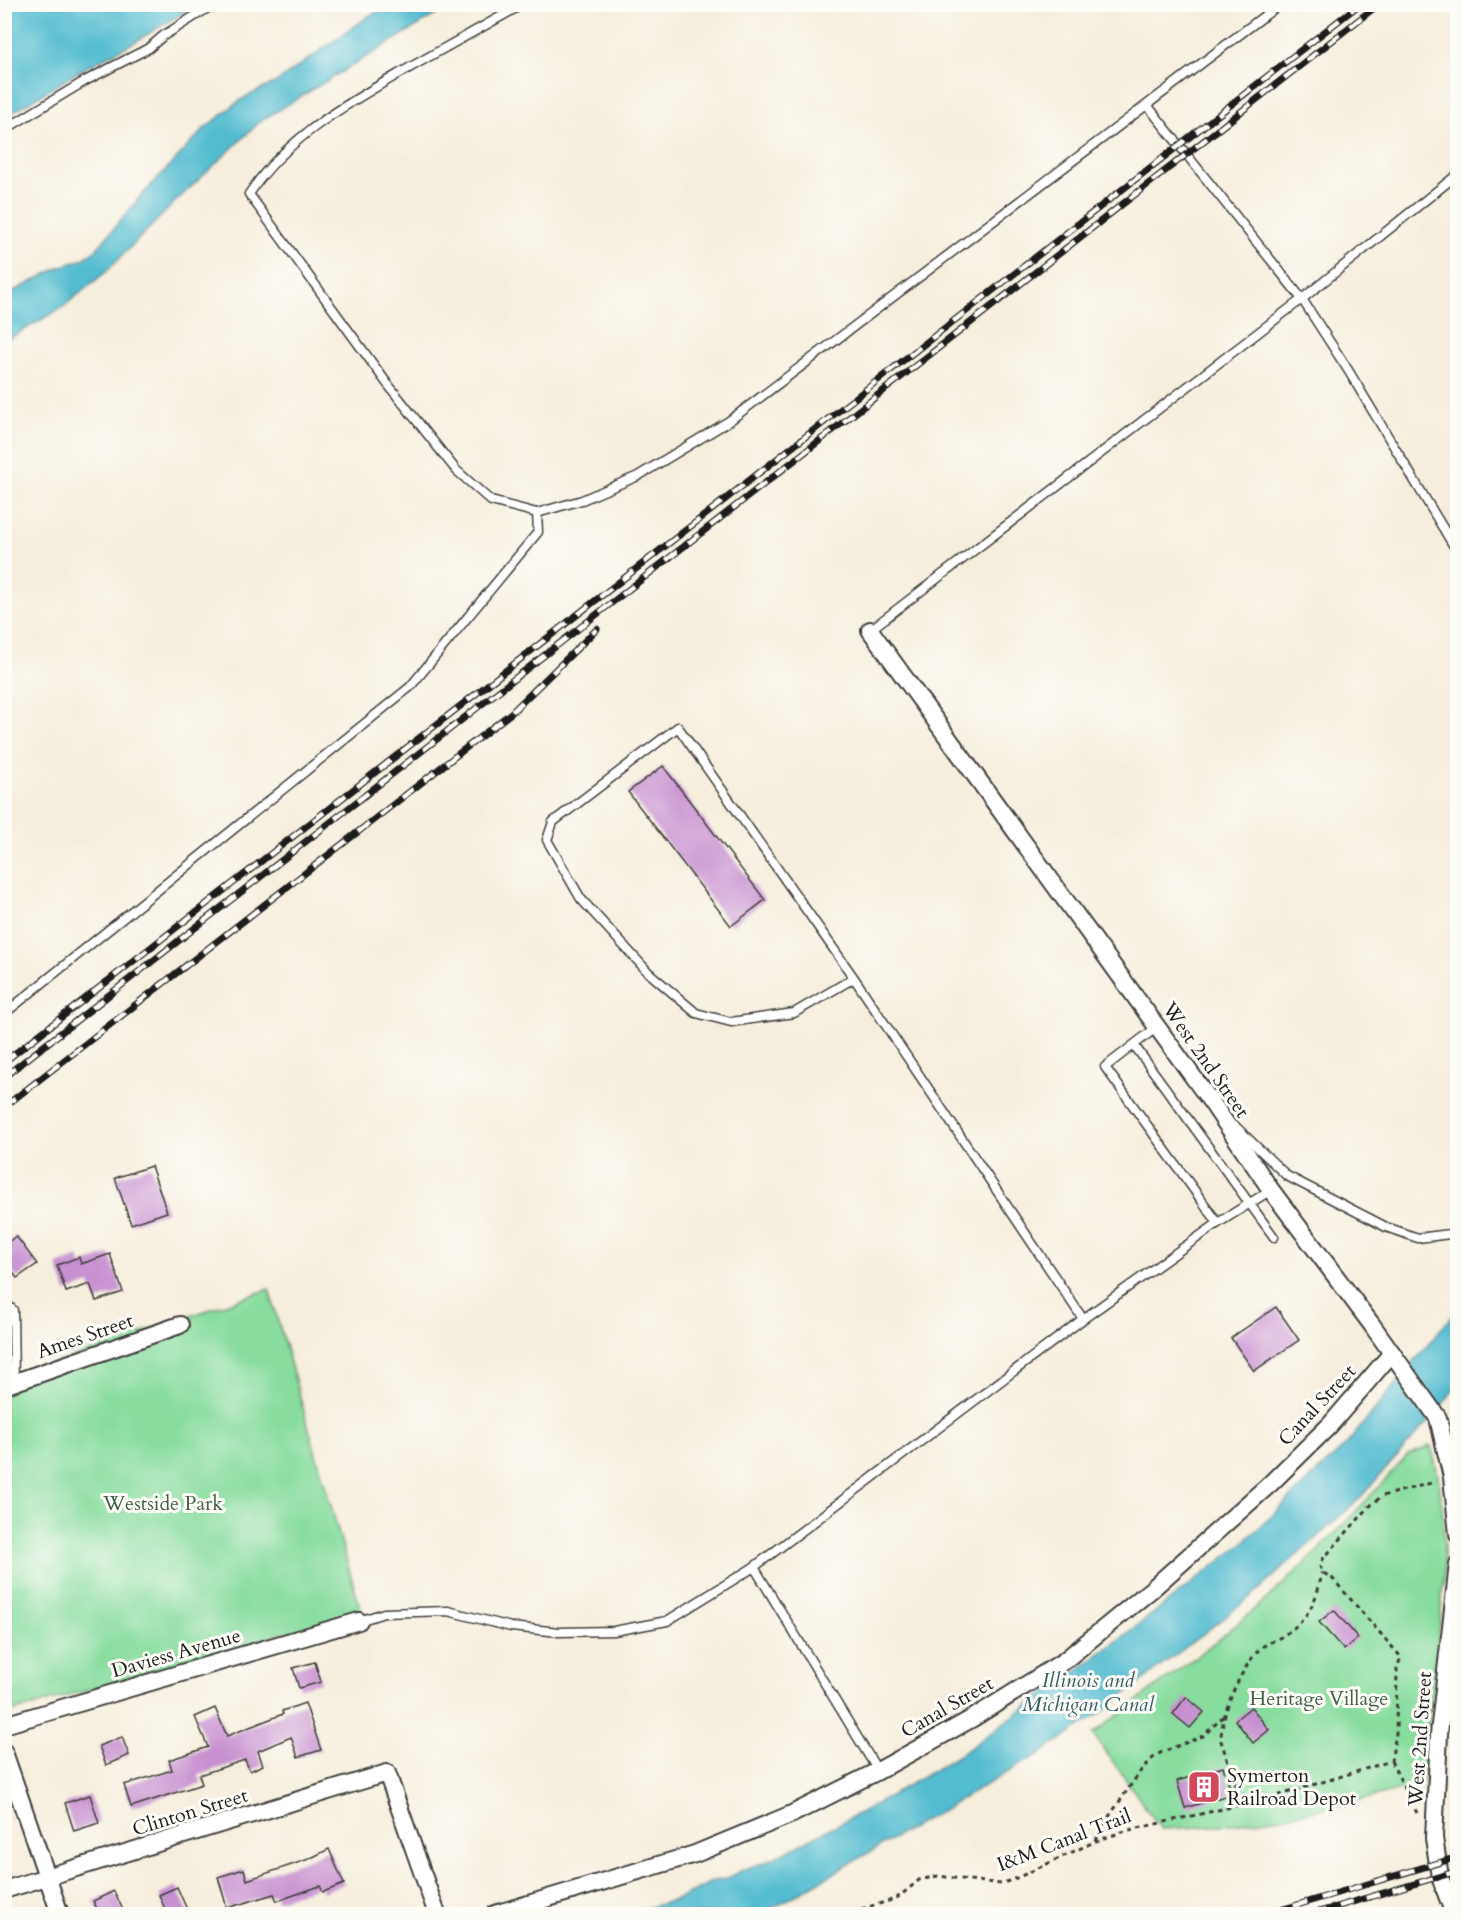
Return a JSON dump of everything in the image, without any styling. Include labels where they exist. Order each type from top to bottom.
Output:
[{"type":"street","name":"West 2nd Street","points":[[870,630],[1212,1103],[1271,1191],[1438,1418],[1452,1476],[1458,1534]]},
{"type":"street","name":"Ames Street","points":[[9,1384],[180,1325]]},
{"type":"street","name":"Canal Street","points":[[495,1914],[695,1854],[792,1814],[878,1771],[973,1718],[1064,1660],[1152,1589],[1271,1483],[1330,1425],[1392,1353]]},
{"type":"street","name":"West 2nd Street","points":[[1454,1914],[1438,1870],[1434,1838],[1439,1734],[1458,1564]]},
{"type":"street","name":"Daviess Avenue","points":[[4,1725],[359,1621]]},
{"type":"street","points":[[4,1752],[60,1914]]},
{"type":"street","name":"Clinton Street","points":[[4,1890],[387,1773],[437,1914]]},
{"type":"lane","points":[[4,130],[85,81],[149,48],[163,36],[214,4]]},
{"type":"lane","points":[[523,4],[370,90],[318,123],[268,168],[249,194],[386,382],[456,470],[491,501],[537,513],[582,500],[638,477],[729,421],[1280,4]]},
{"type":"lane","points":[[1148,105],[1302,299],[1348,370],[1458,553]]},
{"type":"lane","points":[[870,630],[1302,299],[1458,174]]},
{"type":"lane","points":[[4,1014],[410,687],[538,532],[537,513]]},
{"type":"lane","points":[[854,978],[794,1013],[731,1022],[696,1013],[648,972],[581,899],[547,840],[553,822],[678,727],[854,978],[1083,1319]]},
{"type":"lane","points":[[1157,1027],[1105,1067],[1218,1223]]},
{"type":"lane","points":[[1134,1045],[1274,1237]]},
{"type":"lane","points":[[1212,1103],[1287,1176],[1386,1227],[1418,1238],[1458,1233]]},
{"type":"lane","points":[[359,1621],[384,1613],[448,1611],[511,1627],[559,1632],[614,1631],[666,1621],[754,1567],[1083,1319],[1218,1223],[1271,1191]]},
{"type":"lane","points":[[4,1302],[13,1310],[9,1384]]},
{"type":"lane","points":[[754,1567],[878,1771]]},
{"type":"path","points":[[1242,1804],[1221,1741],[1221,1730],[1240,1675],[1252,1656],[1306,1618],[1319,1587],[1322,1572],[1320,1566],[1323,1559],[1370,1506],[1383,1496],[1431,1483]]},
{"type":"path","points":[[1322,1572],[1333,1579],[1401,1657],[1397,1668],[1396,1734],[1391,1761],[1420,1819]]},
{"type":"path","points":[[1096,1841],[1099,1831],[1142,1769],[1153,1758],[1162,1752],[1203,1736],[1227,1713]]},
{"type":"path","name":"I&M Canal Trail","points":[[844,1914],[889,1901],[900,1896],[919,1880],[938,1876],[1001,1884],[1096,1841],[1171,1819],[1276,1796],[1391,1761]]},
{"type":"green space","name":"Westside Park","points":[[269,1289],[361,1611],[5,1714],[4,1380]]},
{"type":"green space","name":"Heritage Village","points":[[1431,1446],[1440,1488],[1444,1529],[1444,1572],[1423,1784],[1294,1815],[1228,1825],[1161,1829],[1093,1734],[1200,1654],[1251,1612],[1328,1540],[1408,1455]]},
{"type":"water","points":[[5,4],[196,5],[133,43],[83,69],[5,117]]},
{"type":"water","points":[[390,5],[452,5],[262,120],[177,200],[107,271],[62,308],[5,341],[5,296],[58,268],[83,259],[96,250],[140,197],[204,129],[242,99],[278,81],[369,16]]},
{"type":"water","name":"Illinois and Michigan Canal","points":[[1457,1309],[1457,1385],[1437,1412],[1359,1499],[1252,1596],[1098,1715],[1041,1753],[782,1903],[759,1914],[626,1914],[681,1898],[713,1881],[726,1879],[744,1869],[766,1862],[869,1808],[961,1754],[1128,1633],[1243,1543],[1345,1446]]},
{"type":"building","points":[[663,766],[765,900],[731,926],[628,792]]},
{"type":"building","points":[[151,1166],[167,1212],[131,1224],[115,1178]]},
{"type":"building","points":[[16,1236],[37,1264],[17,1278],[4,1261],[4,1245]]},
{"type":"building","points":[[110,1254],[123,1292],[96,1301],[90,1284],[66,1292],[57,1265],[79,1257],[81,1264]]},
{"type":"building","points":[[1276,1307],[1299,1340],[1254,1371],[1231,1338]]},
{"type":"building","points":[[1334,1610],[1358,1638],[1344,1650],[1319,1622]]},
{"type":"building","points":[[315,1662],[321,1682],[299,1688],[293,1668]]},
{"type":"building","points":[[1186,1697],[1204,1712],[1190,1728],[1173,1714]]},
{"type":"building","points":[[305,1703],[321,1750],[298,1757],[291,1737],[258,1751],[263,1765],[250,1771],[245,1760],[199,1775],[202,1784],[131,1807],[124,1785],[172,1770],[169,1760],[208,1747],[195,1717],[215,1708],[227,1736]]},
{"type":"building","points":[[1251,1707],[1269,1730],[1253,1743],[1235,1720]]},
{"type":"building","points":[[122,1737],[129,1755],[106,1765],[99,1746]]},
{"type":"building","name":"Symerton Railroad Depot","points":[[1223,1767],[1232,1794],[1185,1808],[1177,1781]]},
{"type":"building","points":[[90,1795],[99,1823],[74,1831],[65,1803]]},
{"type":"building","points":[[329,1849],[344,1884],[323,1892],[320,1886],[277,1901],[274,1894],[227,1908],[218,1877],[244,1869],[247,1880],[309,1859]]},
{"type":"building","points":[[177,1887],[189,1914],[167,1914],[159,1895]]},
{"type":"building","points":[[114,1891],[125,1914],[100,1914],[93,1901]]},
{"type":"railway","points":[[4,1062],[1360,4]]},
{"type":"railway","points":[[4,1077],[1379,4]]},
{"type":"railway","points":[[4,1107],[511,713],[597,629]]},
{"type":"railway","points":[[1267,1914],[1458,1857]]},
{"type":"railway","points":[[1312,1914],[1458,1871]]},
{"type":"place","name":"Symerton Railroad Depot","points":[[1204,1787]]}]
